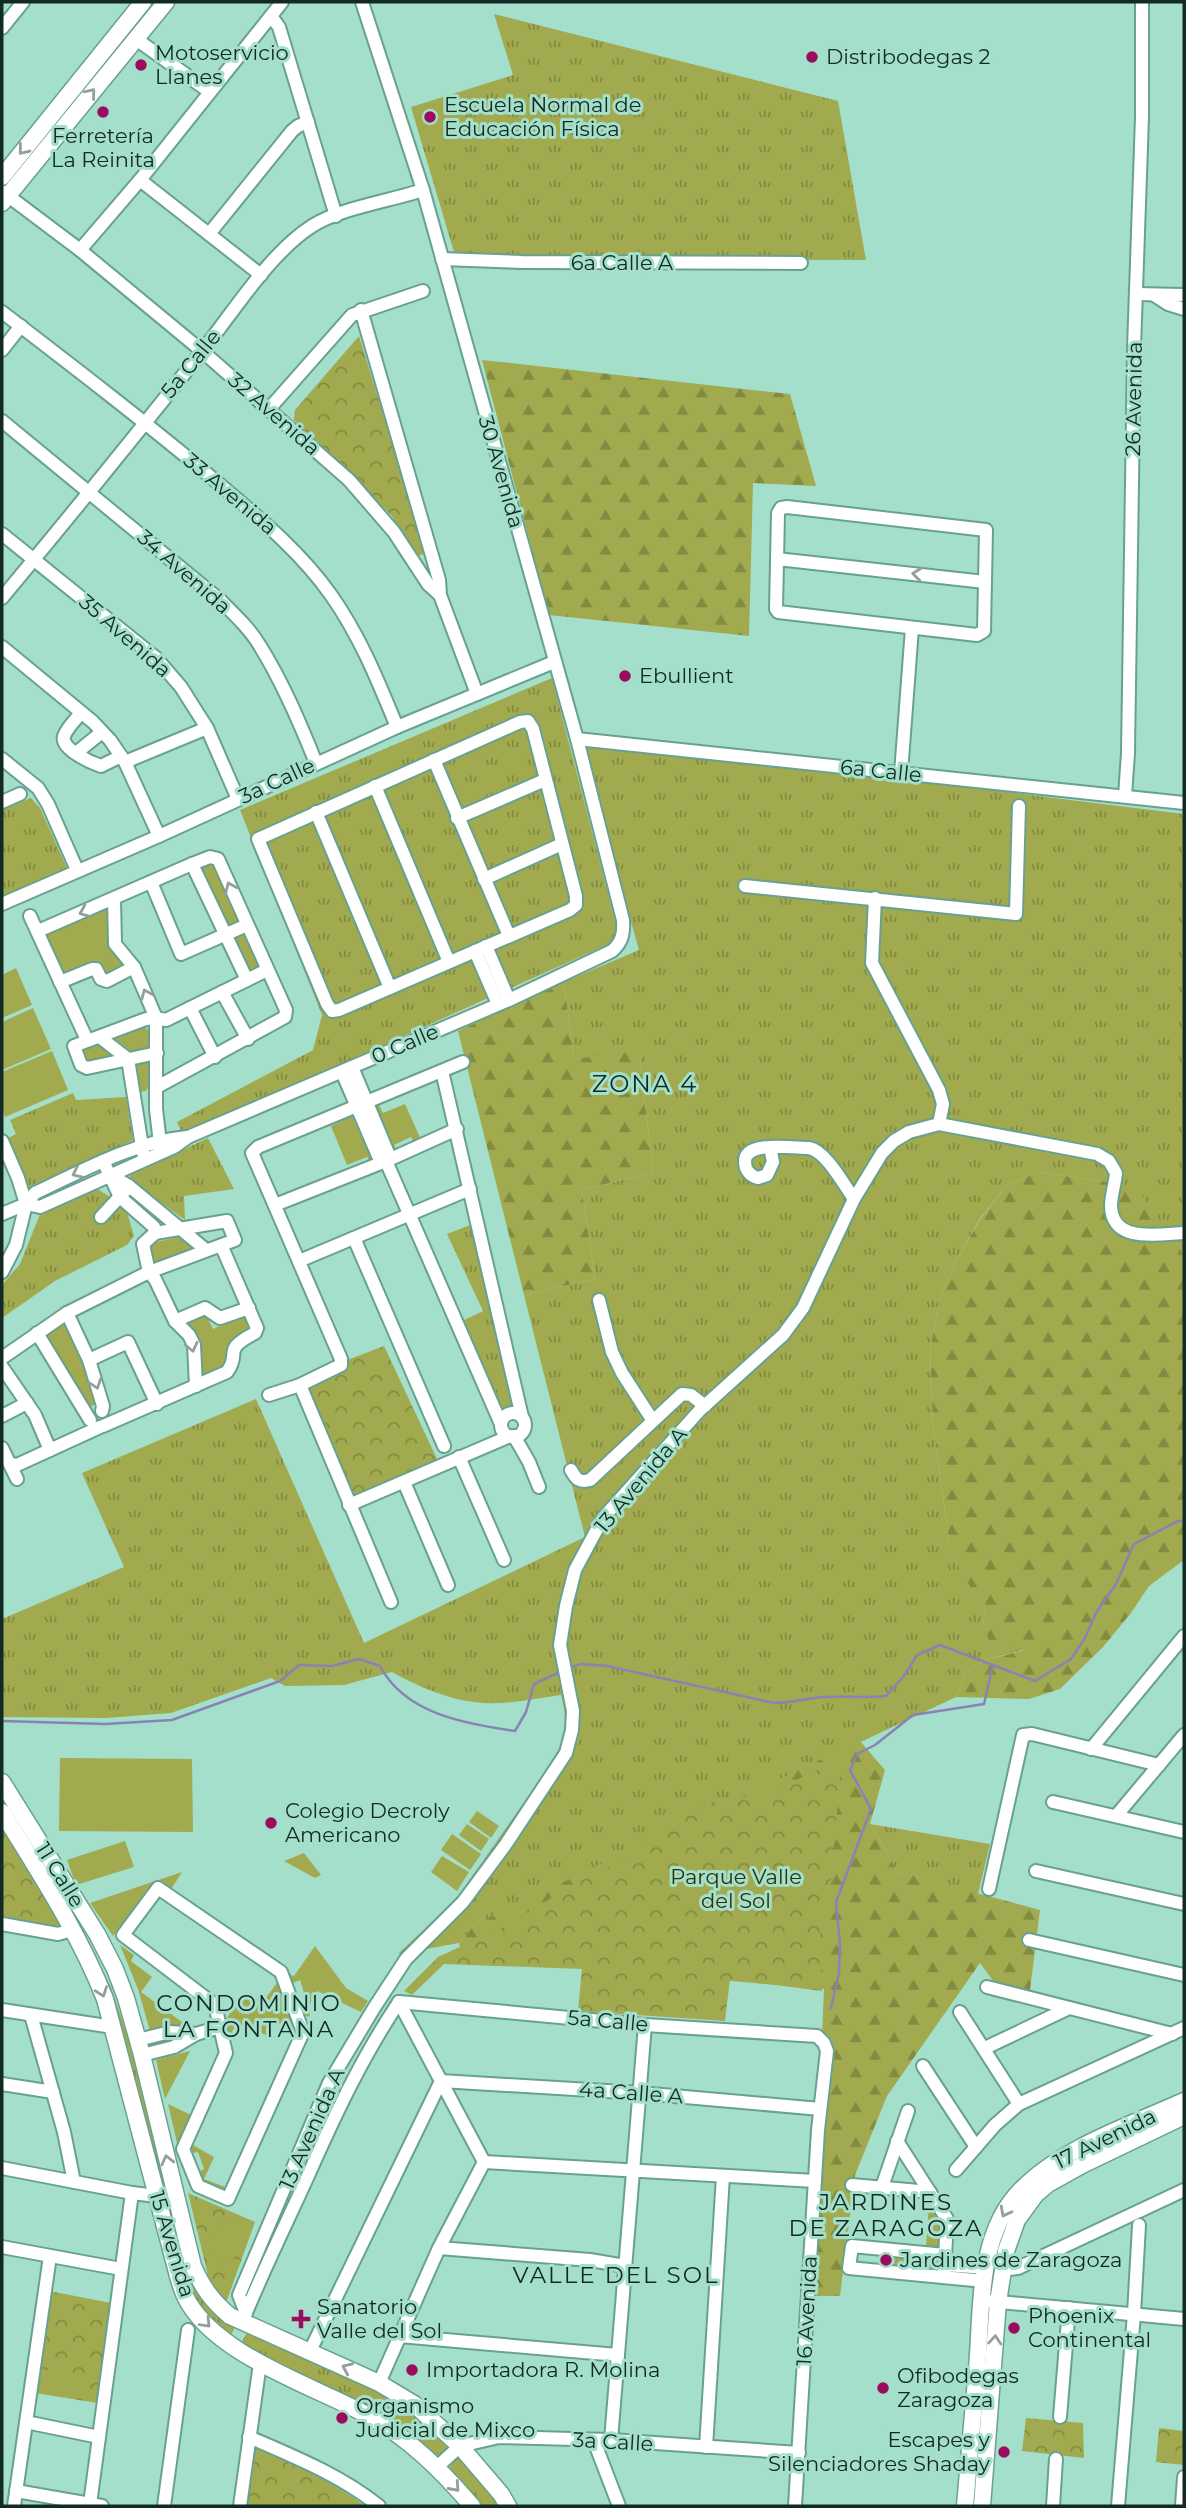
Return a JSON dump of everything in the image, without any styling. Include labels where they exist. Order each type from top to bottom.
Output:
[{"type":"main road","points":[[2,177],[143,2]]},
{"type":"main road","points":[[4,196],[166,2]]},
{"type":"main road","name":"11 Calle","points":[[2,1782],[97,1934],[115,1969]]},
{"type":"main road","name":"11 Calle","points":[[2,1812],[72,1930]]},
{"type":"main road","points":[[72,1930],[83,1937],[115,1969]]},
{"type":"main road","name":"15 Avenida","points":[[72,1930],[96,1975],[113,2027],[185,2298],[211,2329],[231,2345],[261,2363],[368,2416],[405,2439],[437,2467],[472,2506]]},
{"type":"main road","name":"15 Avenida","points":[[115,1969],[144,2047],[157,2117],[193,2266],[203,2288],[214,2303],[230,2316],[244,2318],[379,2382],[414,2404],[460,2445],[508,2506]]},
{"type":"main road","name":"17 Avenida","points":[[982,2506],[993,2239],[1011,2201],[1049,2165],[1184,2101]]},
{"type":"main road","name":"17 Avenida","points":[[991,2273],[1006,2251],[1017,2220],[1036,2194],[1082,2165],[1184,2116]]},
{"type":"main road","name":"17 Avenida","points":[[965,2506],[990,2301]]},
{"type":"main road","points":[[231,2345],[244,2318]]},
{"type":"street","points":[[2,28],[23,2]]},
{"type":"street","points":[[80,250],[140,180],[282,2]]},
{"type":"street","name":"30 Avenida","points":[[362,2],[423,190],[577,738],[623,920],[624,932],[619,944]]},
{"type":"street","name":"26 Avenida","points":[[1125,796],[1142,117],[1142,2]]},
{"type":"street","points":[[271,16],[279,27],[336,216]]},
{"type":"street","points":[[136,39],[209,92]]},
{"type":"street","points":[[209,234],[292,131],[308,122]]},
{"type":"street","points":[[140,180],[261,275]]},
{"type":"street","name":"5a Calle","points":[[2,598],[261,275],[290,244],[312,226],[336,216],[423,190]]},
{"type":"street","name":"32 Avenida","points":[[4,196],[80,250],[202,351],[349,480],[394,532],[428,584],[440,595],[477,694]]},
{"type":"street","name":"6a Calle A","points":[[442,259],[801,263]]},
{"type":"street","points":[[269,409],[348,318],[362,310],[423,290]]},
{"type":"street","points":[[1136,294],[1184,295]]},
{"type":"street","points":[[1153,295],[1184,309]]},
{"type":"street","points":[[362,310],[439,580],[440,595]]},
{"type":"street","name":"33 Avenida","points":[[2,312],[145,421],[280,536],[309,566],[351,625],[397,727]]},
{"type":"street","points":[[2,350],[21,326]]},
{"type":"street","name":"34 Avenida","points":[[2,421],[221,601],[242,622],[259,644],[291,702],[316,763]]},
{"type":"street","points":[[787,507],[986,530],[985,582],[982,634],[778,612],[778,513],[787,507]]},
{"type":"street","name":"35 Avenida","points":[[2,534],[156,658],[181,687],[207,728],[238,799]]},
{"type":"street","points":[[415,561],[432,555]]},
{"type":"street","points":[[777,559],[985,582]]},
{"type":"street","points":[[901,774],[912,628]]},
{"type":"street","points":[[2,647],[102,732],[123,759],[159,836]]},
{"type":"street","name":"3a Calle","points":[[2,904],[159,836],[397,727],[554,662]]},
{"type":"street","points":[[81,712],[64,736],[64,741],[76,753],[101,766],[207,728]]},
{"type":"street","points":[[528,721],[533,729],[576,896],[576,905],[481,949],[332,1011],[258,839],[434,760],[520,722],[528,721]]},
{"type":"street","points":[[76,753],[102,732]]},
{"type":"street","name":"6a Calle","points":[[577,738],[1184,803]]},
{"type":"street","points":[[2,759],[38,788],[48,804],[77,870]]},
{"type":"street","points":[[434,760],[509,936]]},
{"type":"street","points":[[457,818],[545,780]]},
{"type":"street","points":[[375,786],[449,962]]},
{"type":"street","points":[[2,802],[20,794]]},
{"type":"street","points":[[745,886],[1016,914],[1018,806]]},
{"type":"street","points":[[316,812],[390,988]]},
{"type":"street","points":[[484,879],[562,844]]},
{"type":"street","points":[[38,931],[192,864],[214,857],[218,859],[286,1010],[285,1017],[157,1087]]},
{"type":"street","points":[[192,864],[247,980]]},
{"type":"street","points":[[150,882],[181,954],[247,925]]},
{"type":"street","points":[[875,898],[872,963],[939,1090],[943,1104],[939,1124]]},
{"type":"street","points":[[114,899],[115,944],[134,967],[156,1018],[160,1147]]},
{"type":"street","points":[[30,916],[86,1040]]},
{"type":"street","name":"0 Calle","points":[[2,1214],[26,1204],[35,1193],[103,1161],[141,1146],[174,1147],[188,1137],[503,1002],[603,956],[619,944]]},
{"type":"street","points":[[481,949],[503,1002]]},
{"type":"street","points":[[61,982],[92,969],[96,969],[101,979],[107,981],[134,967]]},
{"type":"street","points":[[157,1053],[83,1067],[74,1046],[86,1040],[102,1038],[146,1019],[166,1020],[267,970]]},
{"type":"street","points":[[222,992],[248,1039]]},
{"type":"street","points":[[190,1008],[215,1056]]},
{"type":"street","points":[[102,1038],[128,1059],[144,1160]]},
{"type":"street","points":[[270,1395],[300,1385],[341,1365],[341,1359],[252,1153],[258,1147],[463,1062]]},
{"type":"street","points":[[347,1069],[388,1153],[386,1161],[503,1431],[515,1434]]},
{"type":"street","points":[[349,1505],[515,1434],[525,1423],[442,1071]]},
{"type":"street","points":[[137,1125],[158,1122]]},
{"type":"street","name":"13 Avenida A","points":[[244,2318],[239,2295],[329,2083],[406,1959],[463,1902],[506,1844],[566,1753],[572,1730],[573,1711],[560,1645],[566,1606],[575,1570],[603,1518],[705,1406],[783,1335],[803,1308],[854,1199],[882,1153],[894,1141],[909,1132],[939,1124],[1097,1154],[1109,1161],[1116,1173],[1111,1208],[1117,1225],[1130,1234],[1184,1233]]},
{"type":"street","points":[[275,1205],[386,1161],[457,1129]]},
{"type":"street","points":[[2,1141],[26,1204],[16,1245],[2,1272]]},
{"type":"street","name":"0 Calle","points":[[26,1204],[40,1207],[144,1160],[160,1147]]},
{"type":"street","points":[[770,1147],[809,1148],[818,1151],[854,1199]]},
{"type":"street","points":[[103,1161],[120,1197],[154,1227],[155,1233]]},
{"type":"street","points":[[110,1175],[130,1186],[206,1250]]},
{"type":"street","points":[[101,1217],[130,1186]]},
{"type":"street","points":[[299,1261],[470,1189]]},
{"type":"street","points":[[137,1212],[146,1200]]},
{"type":"street","points":[[2,1358],[67,1313],[149,1272],[235,1240],[227,1222],[155,1233],[143,1244],[149,1272],[175,1321],[189,1335],[194,1345],[196,1386]]},
{"type":"street","points":[[354,1238],[444,1446]]},
{"type":"street","points":[[99,1421],[120,1420],[230,1369],[233,1348],[255,1333],[257,1328],[222,1247]]},
{"type":"street","points":[[599,1300],[612,1352],[622,1373],[653,1421]]},
{"type":"street","points":[[175,1321],[205,1308],[220,1318],[248,1308]]},
{"type":"street","points":[[11,1464],[16,1465],[82,1436],[99,1421],[103,1406],[89,1360],[67,1313]]},
{"type":"street","points":[[37,1334],[99,1421]]},
{"type":"street","points":[[89,1360],[128,1342],[157,1404]]},
{"type":"street","points":[[2,1367],[35,1415],[50,1450]]},
{"type":"street","points":[[300,1385],[391,1602]]},
{"type":"street","points":[[571,1470],[577,1480],[590,1480],[682,1395],[691,1395],[705,1406]]},
{"type":"street","points":[[2,1416],[27,1403]]},
{"type":"street","points":[[501,1424],[508,1414],[515,1413],[522,1417]]},
{"type":"street","points":[[515,1434],[539,1487]]},
{"type":"street","points":[[2,1448],[17,1479]]},
{"type":"street","points":[[459,1457],[505,1560]]},
{"type":"street","points":[[404,1482],[448,1585]]},
{"type":"street","points":[[1091,1749],[1184,1636]]},
{"type":"street","points":[[989,1889],[1023,1735],[1032,1734],[1159,1765]]},
{"type":"street","points":[[1116,1816],[1184,1735]]},
{"type":"street","points":[[1053,1802],[1184,1832]]},
{"type":"street","points":[[1036,1871],[1184,1905]]},
{"type":"street","points":[[158,1888],[281,1972],[303,2032],[228,2199],[198,2186],[183,2146],[225,2056],[220,2028],[214,2003],[122,1935],[158,1888]]},
{"type":"street","points":[[2,1924],[58,1934],[72,1930]]},
{"type":"street","points":[[1029,1940],[1184,1975]]},
{"type":"street","points":[[987,1987],[1171,2034]]},
{"type":"street","points":[[244,2318],[351,2083],[377,2034],[399,2002],[484,2162]]},
{"type":"street","name":"5a Calle","points":[[399,2002],[645,2025],[817,2036]]},
{"type":"street","points":[[985,2048],[1069,2008]]},
{"type":"street","points":[[2,2010],[113,2027]]},
{"type":"street","points":[[960,2012],[1019,2104]]},
{"type":"street","points":[[31,2015],[53,2092],[74,2182]]},
{"type":"street","points":[[611,2440],[645,2025]]},
{"type":"street","points":[[144,2047],[170,2032],[196,2034],[220,2028]]},
{"type":"street","points":[[956,2170],[995,2125],[1019,2104],[1184,2028]]},
{"type":"street","name":"16 Avenida","points":[[795,2506],[820,2109],[827,2051],[817,2036]]},
{"type":"street","points":[[923,2066],[976,2147]]},
{"type":"street","points":[[310,2351],[441,2081]]},
{"type":"street","name":"4a Calle A","points":[[441,2081],[640,2093],[820,2109]]},
{"type":"street","points":[[2,2084],[53,2092]]},
{"type":"street","points":[[882,2187],[908,2111]]},
{"type":"street","points":[[897,2141],[947,2220],[944,2266]]},
{"type":"street","points":[[484,2162],[815,2181]]},
{"type":"street","points":[[379,2382],[439,2248],[484,2162]]},
{"type":"street","points":[[2,2168],[157,2196]]},
{"type":"street","points":[[706,2448],[723,2176]]},
{"type":"street","points":[[852,2185],[930,2192]]},
{"type":"street","points":[[944,2266],[849,2268],[852,2246],[991,2273],[1018,2268],[1184,2190]]},
{"type":"street","points":[[16,2491],[96,2505],[99,2437],[132,2193]]},
{"type":"street","points":[[1118,2506],[1139,2225]]},
{"type":"street","points":[[2,2247],[121,2269]]},
{"type":"street","points":[[439,2248],[590,2260],[625,2266]]},
{"type":"street","points":[[14,2506],[50,2256]]},
{"type":"street","points":[[990,2301],[1184,2319]]},
{"type":"street","points":[[1060,2417],[1069,2308]]},
{"type":"street","points":[[164,2506],[188,2330]]},
{"type":"street","points":[[399,2336],[618,2354]]},
{"type":"street","points":[[240,2506],[261,2363]]},
{"type":"street","points":[[26,2423],[99,2437]]},
{"type":"street","points":[[249,2437],[304,2461],[359,2491],[379,2506]]},
{"type":"street","name":"3a Calle","points":[[460,2445],[499,2437],[611,2440],[799,2453]]},
{"type":"street","points":[[594,2441],[619,2506]]},
{"type":"street","points":[[437,2467],[460,2445]]},
{"type":"street","points":[[1053,2506],[1056,2459]]},
{"type":"street","points":[[1182,2506],[1184,2477]]},
{"type":"green space","points":[[494,14],[838,101],[866,260],[456,259],[411,107],[513,75]]},
{"type":"green space","points":[[359,336],[424,547],[423,554],[418,556],[391,515],[294,420],[295,410]]},
{"type":"green space","points":[[482,360],[790,394],[816,486],[753,483],[749,636],[549,615]]},
{"type":"green space","points":[[552,678],[620,939],[183,1135],[177,1122],[313,1050],[322,1015],[240,810]]},
{"type":"green space","points":[[579,739],[1184,814],[1184,1257],[1179,1245],[1158,1230],[1122,1184],[1038,1172],[1006,1186],[979,1220],[954,1265],[938,1305],[930,1351],[933,1426],[949,1540],[986,1605],[983,1625],[1028,1649],[985,1660],[966,1672],[956,1697],[475,1924],[459,1943],[398,1954],[457,1898],[559,1752],[565,1723],[561,1695],[507,1703],[474,1702],[432,1691],[392,1672],[344,1685],[285,1686],[271,1678],[171,1713],[106,1718],[2,1717],[2,1619],[124,1567],[82,1473],[256,1399],[364,1643],[585,1537],[524,1295],[595,1279],[582,1190],[653,1172],[639,1052],[574,1059],[564,982],[639,950]]},
{"type":"green space","points":[[31,798],[40,808],[67,868],[2,896],[2,810]]},
{"type":"green space","points":[[216,859],[244,925],[227,932],[198,867]]},
{"type":"green space","points":[[108,907],[109,949],[128,966],[104,976],[97,962],[65,976],[46,933]]},
{"type":"green space","points":[[246,933],[262,970],[248,977],[231,940]]},
{"type":"green space","points":[[16,968],[32,1005],[2,1018],[2,975]]},
{"type":"green space","points":[[564,982],[574,1059],[639,1051],[653,1172],[582,1190],[595,1279],[524,1295],[458,1031]]},
{"type":"green space","points":[[33,1008],[51,1049],[2,1070],[2,1022]]},
{"type":"green space","points":[[143,1026],[151,1032],[151,1042],[147,1049],[132,1052],[114,1038]]},
{"type":"green space","points":[[101,1043],[118,1055],[116,1058],[86,1063],[80,1056],[90,1044]]},
{"type":"green space","points":[[52,1051],[68,1090],[5,1117],[2,1108],[2,1072]]},
{"type":"green space","points":[[152,1062],[154,1077],[146,1091],[139,1092],[136,1064]]},
{"type":"green space","points":[[73,1093],[76,1100],[126,1097],[133,1140],[29,1187],[8,1138],[16,1134],[10,1120]]},
{"type":"green space","points":[[405,1104],[422,1142],[415,1145],[411,1137],[394,1145],[398,1153],[393,1155],[374,1108],[379,1105],[383,1113]]},
{"type":"green space","points":[[352,1116],[373,1163],[371,1164],[367,1157],[347,1165],[331,1126]]},
{"type":"green space","points":[[208,1138],[234,1189],[184,1196],[185,1220],[129,1179],[131,1174]]},
{"type":"green space","points":[[1038,1172],[1122,1184],[1144,1198],[1158,1230],[1179,1245],[1184,1257],[1184,1560],[1149,1586],[1103,1647],[1060,1689],[1029,1699],[956,1697],[966,1672],[985,1660],[1026,1650],[990,1643],[983,1625],[986,1605],[962,1576],[949,1540],[933,1426],[930,1351],[938,1305],[954,1265],[979,1221],[1006,1186]]},
{"type":"green space","points":[[96,1188],[110,1197],[94,1214],[99,1224],[120,1207],[127,1212],[134,1236],[127,1245],[55,1281],[2,1318],[2,1285],[20,1264],[40,1214]]},
{"type":"green space","points":[[470,1225],[517,1411],[510,1411],[502,1416],[460,1322],[483,1311],[447,1234]]},
{"type":"green space","points":[[178,1237],[196,1251],[154,1268],[147,1251],[152,1243]]},
{"type":"green space","points":[[246,1313],[254,1332],[231,1342],[222,1373],[199,1384],[200,1350],[196,1335],[182,1325],[206,1315],[213,1329]]},
{"type":"green space","points":[[483,1317],[493,1343],[477,1349],[467,1325]]},
{"type":"green space","points":[[65,1321],[85,1362],[97,1402],[92,1406],[87,1405],[73,1378],[43,1335]]},
{"type":"green space","points":[[384,1346],[437,1459],[346,1500],[296,1394],[341,1374],[337,1364]]},
{"type":"green space","points":[[860,1741],[885,1770],[870,1824],[898,1872],[1040,1910],[1030,1990],[1002,1993],[980,1963],[887,2096],[855,2175],[840,2296],[811,2296],[824,1989],[462,1958],[459,1943],[475,1924]]},
{"type":"green space","points":[[60,1758],[192,1759],[193,1832],[59,1831]]},
{"type":"green space","name":"Parque Valle del Sol","points":[[842,1759],[828,1907],[820,1921],[822,1991],[730,1979],[725,2021],[578,2011],[582,1969],[444,1964],[412,1995],[404,1991],[438,1957],[505,1926],[575,1884],[621,1861],[671,1821],[718,1799],[761,1796]]},
{"type":"green space","points":[[477,1811],[499,1826],[491,1838],[469,1822]]},
{"type":"green space","points":[[2,1818],[67,1934],[2,1922]]},
{"type":"green space","points":[[467,1824],[489,1839],[481,1851],[459,1835]]},
{"type":"green space","points":[[870,1824],[990,1844],[978,1894],[898,1872]]},
{"type":"green space","points":[[452,1834],[481,1854],[470,1870],[441,1850]]},
{"type":"green space","points":[[125,1841],[134,1867],[76,1885],[67,1860]]},
{"type":"green space","points":[[304,1853],[321,1875],[315,1878],[284,1861]]},
{"type":"green space","points":[[442,1856],[469,1872],[457,1891],[431,1872]]},
{"type":"green space","points":[[182,1872],[170,1891],[159,1885],[149,1887],[113,1936],[90,1903]]},
{"type":"green space","points":[[120,1945],[134,1955],[131,1961],[152,1977],[141,1992],[193,2030],[152,2038],[138,1989]]},
{"type":"green space","points":[[315,1946],[346,1988],[368,2001],[361,2012],[317,1991],[307,2011],[309,2017],[300,2014],[298,2007],[307,2003],[300,1980],[291,1984],[287,1974],[294,1976]]},
{"type":"green space","points":[[86,1953],[101,1968],[111,1987],[133,2052],[196,2289],[207,2305],[235,2327],[230,2337],[216,2328],[192,2298]]},
{"type":"green space","points":[[279,1980],[296,2031],[276,2022],[268,2036],[245,2026],[243,2030],[235,2026],[228,2040],[223,2023],[246,1992],[263,2002]]},
{"type":"green space","points":[[190,2051],[165,2099],[156,2060]]},
{"type":"green space","points":[[168,2104],[193,2116],[178,2147]]},
{"type":"green space","points":[[191,2144],[214,2157],[204,2179],[228,2188],[225,2193],[200,2182],[197,2173],[204,2169],[198,2152],[191,2153],[188,2148]]},
{"type":"green space","points":[[188,2193],[255,2222],[227,2300],[221,2299],[211,2288]]},
{"type":"green space","points":[[929,2201],[943,2223],[942,2249],[926,2248]]},
{"type":"green space","points":[[224,2215],[247,2224],[232,2263],[208,2253]]},
{"type":"green space","points":[[895,2255],[941,2259],[939,2271],[894,2268]]},
{"type":"green space","points":[[49,2291],[111,2303],[98,2403],[35,2393]]},
{"type":"green space","points":[[248,2331],[377,2390],[410,2411],[449,2445],[448,2450],[441,2455],[431,2455],[240,2345]]},
{"type":"green space","points":[[50,2356],[73,2360],[67,2396],[44,2392]]},
{"type":"green space","points":[[1026,2418],[1083,2423],[1084,2458],[1022,2451]]},
{"type":"green space","points":[[1159,2428],[1184,2431],[1184,2465],[1156,2462]]},
{"type":"green space","points":[[254,2447],[311,2473],[365,2506],[246,2506]]},
{"type":"green space","points":[[464,2458],[501,2506],[482,2506],[449,2471],[452,2461]]},
{"type":"waterway","points":[[569,1668],[581,1664],[607,1666],[780,1703],[824,1697],[886,1696],[904,1676],[917,1655],[940,1645],[1035,1681],[1071,1659],[1085,1638],[1096,1613],[1116,1584],[1134,1544],[1184,1520]]},
{"type":"waterway","points":[[2,1721],[105,1724],[172,1720],[280,1681],[299,1665],[332,1666],[359,1659],[380,1666],[391,1682],[405,1695],[438,1714],[477,1725],[515,1731],[526,1712],[534,1684],[560,1672]]},
{"type":"waterway","points":[[831,2008],[839,1973],[840,1944],[836,1902],[871,1809],[850,1770],[857,1754],[875,1745],[913,1715],[984,1704],[993,1665]]},
{"type":"place","name":"Distribodegas 2","points":[[812,57]]},
{"type":"place","name":"Motoservicio Llanes","points":[[141,65]]},
{"type":"place","name":"Ferretería La Reinita","points":[[103,112]]},
{"type":"place","name":"Escuela Normal de Educación Física","points":[[430,117]]},
{"type":"place","name":"Ebullient","points":[[625,676]]},
{"type":"place","name":"Colegio Decroly Americano","points":[[271,1823]]},
{"type":"place","name":"Jardines de Zaragoza","points":[[886,2260]]},
{"type":"place","name":"Sanatorio Valle del Sol","points":[[301,2319]]},
{"type":"place","name":"Phoenix Continental","points":[[1014,2328]]},
{"type":"place","name":"Importadora R. Molina","points":[[412,2370]]},
{"type":"place","name":"Ofibodegas Zaragoza","points":[[883,2388]]},
{"type":"place","name":"Organismo Judicial de Mixco","points":[[342,2418]]},
{"type":"place","name":"Escapes y Silenciadores Shaday","points":[[1004,2452]]},
{"type":"district","name":"ZONA 4","points":[[645,1084]]},
{"type":"district","name":"CONDOMINIO LA FONTANA","points":[[249,2016]]},
{"type":"district","name":"JARDINES DE ZARAGOZA","points":[[886,2215]]},
{"type":"district","name":"VALLE DEL SOL","points":[[616,2275]]}]
